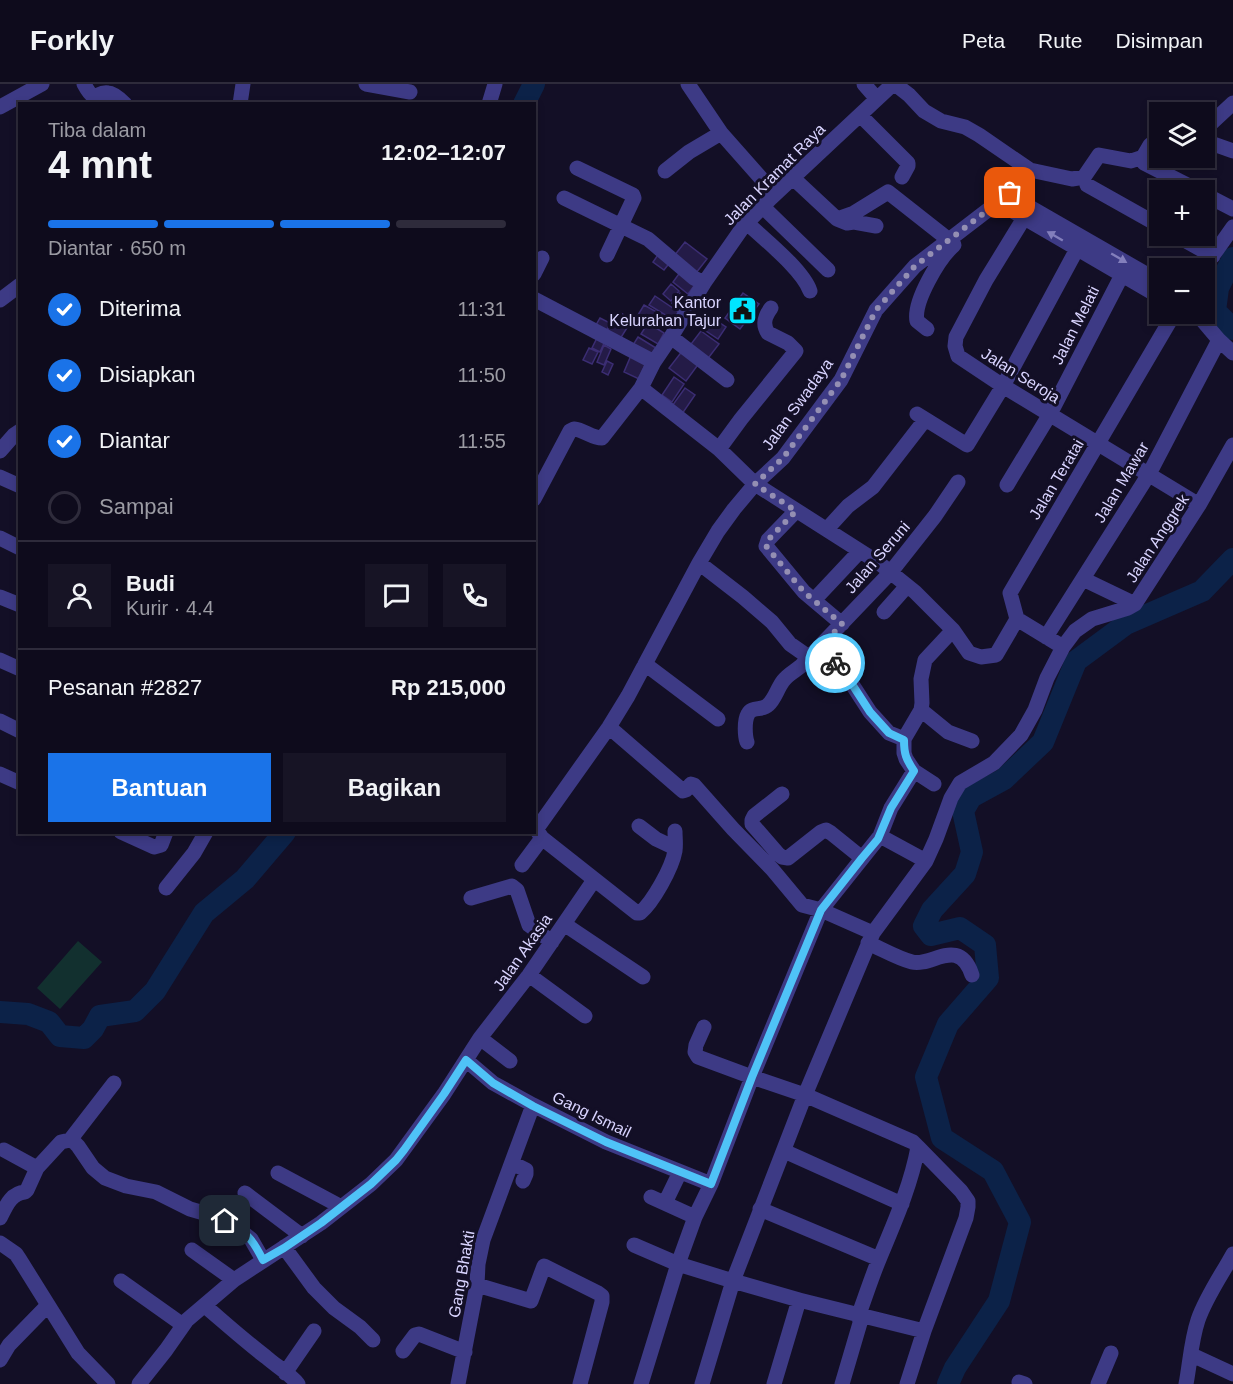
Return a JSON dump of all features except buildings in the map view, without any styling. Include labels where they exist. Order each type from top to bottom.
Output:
[{"type":"street","points":[[0,107],[42,84]]},
{"type":"street","points":[[84,84],[93,96],[105,92],[110,93],[122,102]]},
{"type":"street","points":[[240,102],[243,84]]},
{"type":"street","points":[[366,84],[410,93]]},
{"type":"street","points":[[490,102],[495,84]]},
{"type":"street","points":[[688,84],[721,133],[775,194]]},
{"type":"street","points":[[864,84],[877,99]]},
{"type":"street","points":[[894,84],[909,95],[924,111],[941,121],[965,127],[1030,170],[1072,179],[1084,177],[1099,155],[1131,161],[1143,157],[1149,147]]},
{"type":"street","name":"Jalan Kramat Raya","points":[[536,495],[570,431],[579,429],[597,438],[602,438],[641,388],[654,362],[704,283],[747,223],[775,194],[894,84]]},
{"type":"street","points":[[1215,120],[1233,103]]},
{"type":"street","points":[[860,115],[908,163],[902,177]]},
{"type":"street","points":[[665,171],[689,152],[721,133]]},
{"type":"street","points":[[1215,147],[1233,151]]},
{"type":"street","points":[[1087,185],[1093,172],[1103,163],[1139,166],[1149,156]]},
{"type":"street","points":[[1144,163],[1177,180]]},
{"type":"street","points":[[577,168],[633,195],[634,198],[606,255]]},
{"type":"street","name":"Jalan Swadaya","points":[[755,484],[783,458],[841,380],[876,310],[915,266],[945,246],[1010,193],[1030,170]]},
{"type":"street","points":[[793,178],[837,219],[847,223],[876,226]]},
{"type":"street","points":[[927,329],[917,321],[916,310],[945,246],[1009,202],[1034,178],[1064,185],[1087,185],[1149,219]]},
{"type":"street","points":[[837,219],[854,213],[888,192],[945,246]]},
{"type":"street","points":[[564,198],[648,239],[694,278],[704,283]]},
{"type":"street","points":[[1215,200],[1233,209]]},
{"type":"street","points":[[1009,202],[1024,218],[1149,291]]},
{"type":"street","points":[[1009,202],[1149,276]]},
{"type":"street","points":[[762,207],[828,270]]},
{"type":"street","name":"Jalan Seroja","points":[[1024,218],[986,280],[956,337],[955,346],[958,356],[1002,386],[1199,505]]},
{"type":"street","points":[[747,223],[800,273],[808,283],[810,291]]},
{"type":"street","points":[[1212,258],[1233,227]]},
{"type":"street","points":[[1189,246],[1204,258]]},
{"type":"street","points":[[827,529],[848,506],[873,487],[919,419],[967,446],[1077,249]]},
{"type":"street","points":[[536,270],[542,258]]},
{"type":"street","name":"Jalan Melati","points":[[1007,485],[1050,414],[1122,275]]},
{"type":"street","points":[[0,300],[18,286]]},
{"type":"street","points":[[536,300],[654,362]]},
{"type":"street","points":[[718,449],[741,419],[802,356],[766,330],[765,320],[771,308]]},
{"type":"street","name":"Jalan Teratai","points":[[1017,619],[1010,592],[1168,324]]},
{"type":"street","points":[[1204,324],[1233,353]]},
{"type":"street","points":[[671,338],[727,380]]},
{"type":"street","name":"Jalan Mawar","points":[[1046,637],[1149,474],[1219,340]]},
{"type":"street","points":[[641,388],[718,449],[755,484],[860,551],[907,586],[953,630],[969,653],[981,657],[996,655],[1017,619],[1063,647]]},
{"type":"street","points":[[0,451],[18,432]]},
{"type":"street","name":"Jalan Anggrek","points":[[702,1384],[733,1281],[760,1209],[870,938],[926,861],[951,798],[960,783],[994,763],[1021,735],[1035,710],[1047,678],[1063,647],[1075,631],[1092,619],[1135,604],[1199,505],[1233,446]]},
{"type":"street","points":[[0,477],[18,485]]},
{"type":"street","name":"Jalan Seruni","points":[[747,742],[749,712],[766,707],[787,676],[815,652],[890,573],[935,516],[958,482]]},
{"type":"street","points":[[675,831],[675,853],[651,902],[640,913],[542,838],[538,827],[609,727],[718,531],[755,484]]},
{"type":"street","points":[[796,511],[768,540],[766,546],[804,592],[842,624]]},
{"type":"street","points":[[0,538],[18,547]]},
{"type":"street","points":[[814,600],[860,551]]},
{"type":"street","points":[[699,563],[772,622],[790,644],[815,652],[848,678],[870,712],[889,733],[904,740]]},
{"type":"street","points":[[1083,579],[1135,604]]},
{"type":"street","points":[[884,612],[907,586]]},
{"type":"street","points":[[0,597],[18,604]]},
{"type":"street","points":[[934,783],[914,771],[904,753],[904,740],[921,710],[921,679],[925,660],[953,630]]},
{"type":"street","points":[[0,660],[18,668]]},
{"type":"street","points":[[645,664],[718,719]]},
{"type":"street","points":[[921,710],[948,732],[972,741]]},
{"type":"street","points":[[0,722],[18,730]]},
{"type":"street","points":[[609,727],[684,791],[692,784],[694,785],[802,904],[821,910],[913,963],[947,955],[959,958],[966,963],[972,975]]},
{"type":"street","points":[[641,1384],[678,1263],[695,1217],[711,1184],[752,1077],[821,910],[880,836],[891,808],[914,771]]},
{"type":"street","points":[[0,774],[18,782]]},
{"type":"street","points":[[782,794],[752,820],[752,824],[778,854],[788,858],[826,830],[862,858]]},
{"type":"street","points":[[639,826],[656,839],[675,848]]},
{"type":"street","points":[[125,834],[154,848],[161,845],[165,834]]},
{"type":"street","points":[[166,888],[206,834]]},
{"type":"street","points":[[880,836],[926,861]]},
{"type":"street","points":[[522,865],[542,838]]},
{"type":"street","name":"Jalan Akasia","points":[[139,1384],[187,1320],[234,1280],[302,1236],[371,1184],[396,1160],[444,1094],[480,1038],[529,975],[594,880]]},
{"type":"street","points":[[471,898],[512,886],[517,890],[529,925],[552,942]]},
{"type":"street","points":[[564,924],[643,977]]},
{"type":"street","points":[[529,975],[585,1016]]},
{"type":"street","points":[[704,1027],[696,1045],[695,1052],[698,1057],[805,1095],[913,1142],[968,1201],[966,1218],[907,1384]]},
{"type":"street","points":[[480,1038],[510,1061]]},
{"type":"street","name":"Gang Ismail","points":[[466,1060],[493,1083],[533,1106],[606,1142],[711,1184]]},
{"type":"street","points":[[0,1218],[13,1196],[27,1190],[37,1168],[61,1142],[70,1140],[114,1083]]},
{"type":"street","name":"Gang Bhakti","points":[[458,1384],[483,1240],[533,1106]]},
{"type":"street","points":[[70,1140],[78,1146],[93,1168],[105,1178],[126,1186],[156,1192],[190,1209],[214,1216],[236,1227],[251,1239],[263,1260]]},
{"type":"street","points":[[842,1384],[860,1323],[859,1314],[902,1204],[918,1147]]},
{"type":"street","points":[[3,1150],[37,1168]]},
{"type":"street","points":[[784,1151],[902,1204]]},
{"type":"street","points":[[512,1163],[526,1170],[523,1181]]},
{"type":"street","points":[[680,1172],[658,1200],[695,1217]]},
{"type":"street","points":[[278,1173],[336,1204],[339,1208]]},
{"type":"street","points":[[245,1193],[302,1236]]},
{"type":"street","points":[[760,1209],[879,1259]]},
{"type":"street","points":[[0,1243],[21,1260],[78,1353],[108,1384]]},
{"type":"street","points":[[634,1245],[678,1263],[733,1281],[924,1331]]},
{"type":"street","points":[[284,1248],[314,1288],[373,1340]]},
{"type":"street","points":[[192,1250],[234,1280]]},
{"type":"street","points":[[1186,1384],[1192,1340],[1205,1303],[1233,1254]]},
{"type":"street","points":[[477,1285],[531,1301],[543,1266],[602,1296],[580,1384]]},
{"type":"street","points":[[121,1281],[183,1325]]},
{"type":"street","points":[[774,1384],[799,1299]]},
{"type":"street","points":[[0,1360],[5,1343],[48,1305]]},
{"type":"street","points":[[205,1306],[298,1384]]},
{"type":"street","points":[[285,1373],[314,1331]]},
{"type":"street","points":[[403,1351],[415,1335],[419,1334],[465,1352]]},
{"type":"street","points":[[1098,1384],[1111,1353]]},
{"type":"street","points":[[1191,1355],[1233,1374]]},
{"type":"green space","points":[[78,941],[102,962],[60,1009],[37,988]]},
{"type":"waterway","points":[[525,102],[534,84]]},
{"type":"waterway","points":[[1233,258],[1218,288],[1215,311],[1233,329]]},
{"type":"waterway","points":[[948,1384],[955,1368],[999,1301],[1020,1222],[993,1171],[942,1138],[926,1077],[948,1024],[988,978],[985,945],[960,928],[931,935],[924,926],[932,910],[965,874],[972,852],[963,811],[971,797],[1004,779],[1043,742],[1076,661],[1126,624],[1202,591],[1233,559]]},
{"type":"waterway","points":[[0,1012],[28,1014],[49,1022],[60,1036],[84,1038],[93,1029],[100,1016],[135,1011],[155,991],[204,913],[245,879],[283,834]]},
{"type":"way so far","points":[[835,663],[820,647],[842,624],[804,592],[766,546],[768,540],[796,511],[755,484],[783,458],[841,380],[876,310],[915,266],[1010,193]]},
{"type":"place","name":"Kantor Kelurahan Tajur","points":[[742,311]]},
{"type":"route","points":[[225,1221],[251,1239],[263,1260],[284,1248],[371,1184],[396,1160],[466,1060],[493,1083],[533,1106],[606,1142],[711,1184],[752,1077],[821,910],[878,839],[891,808],[914,771],[904,753],[904,740],[889,733],[870,712],[848,678],[835,663]]}]
